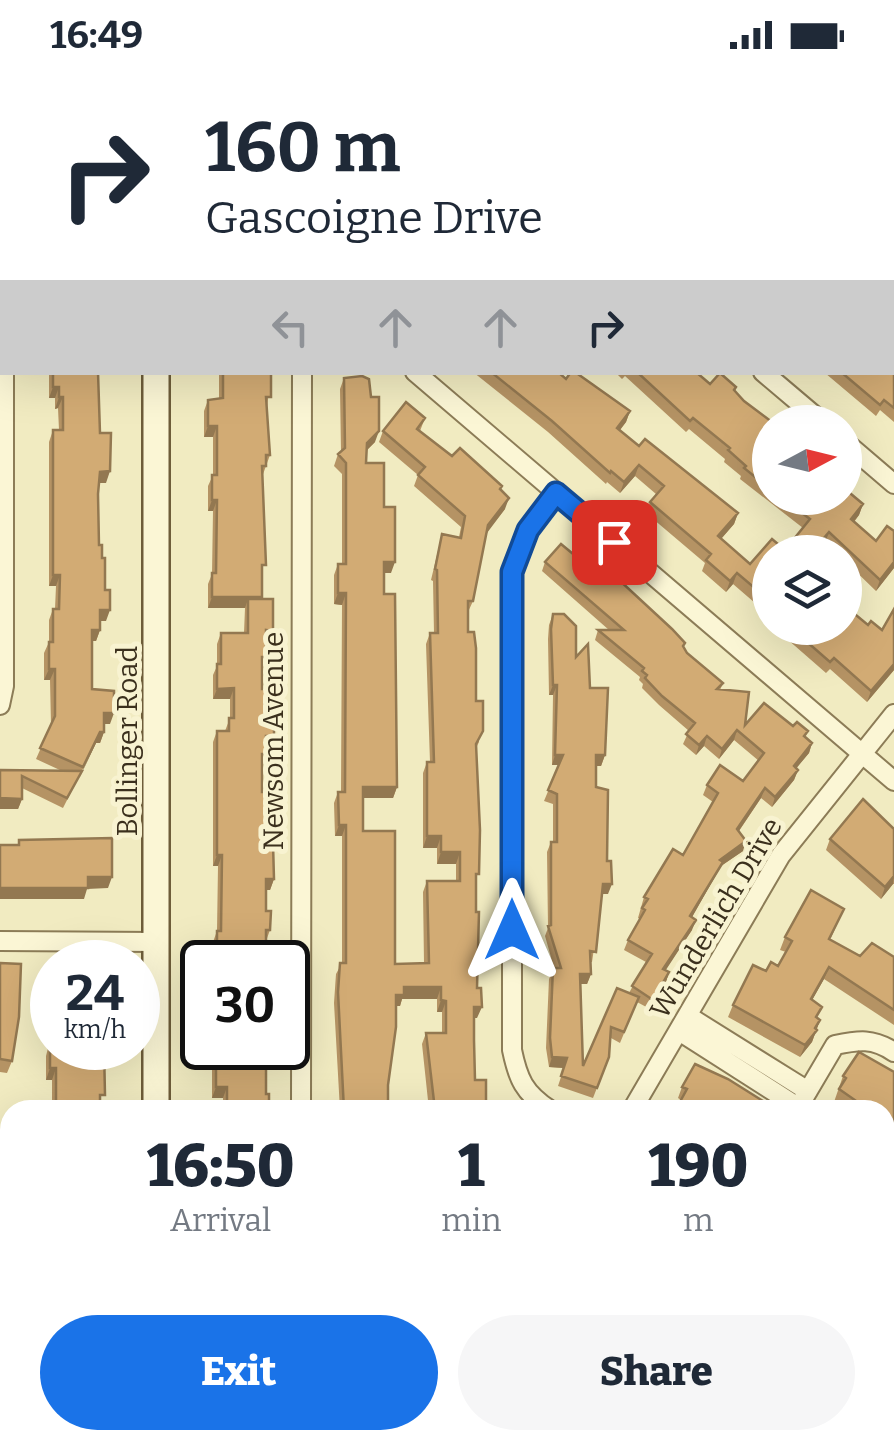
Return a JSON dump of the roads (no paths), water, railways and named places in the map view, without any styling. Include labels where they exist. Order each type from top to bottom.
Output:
[{"type":"main road","name":"Bollinger Road","points":[[156,375],[157,940]]},
{"type":"main road","name":"Bollinger Road","points":[[156,1070],[156,1100]]},
{"type":"street","points":[[0,705],[4,686],[4,375]]},
{"type":"street","name":"Newsom Avenue","points":[[302,375],[302,1100]]},
{"type":"street","points":[[418,375],[894,780]]},
{"type":"street","points":[[767,375],[802,405]]},
{"type":"street","points":[[862,457],[894,484]]},
{"type":"street","points":[[535,1100],[518,1079],[512,1050],[512,572],[528,530],[556,493]]},
{"type":"street","name":"Wunderlich Drive","points":[[638,1100],[782,855],[894,714]]},
{"type":"street","points":[[0,942],[30,942]]},
{"type":"street","points":[[683,1024],[798,1100]]},
{"type":"street","points":[[802,1100],[835,1045],[858,1040],[878,1042],[894,1052]]}]
